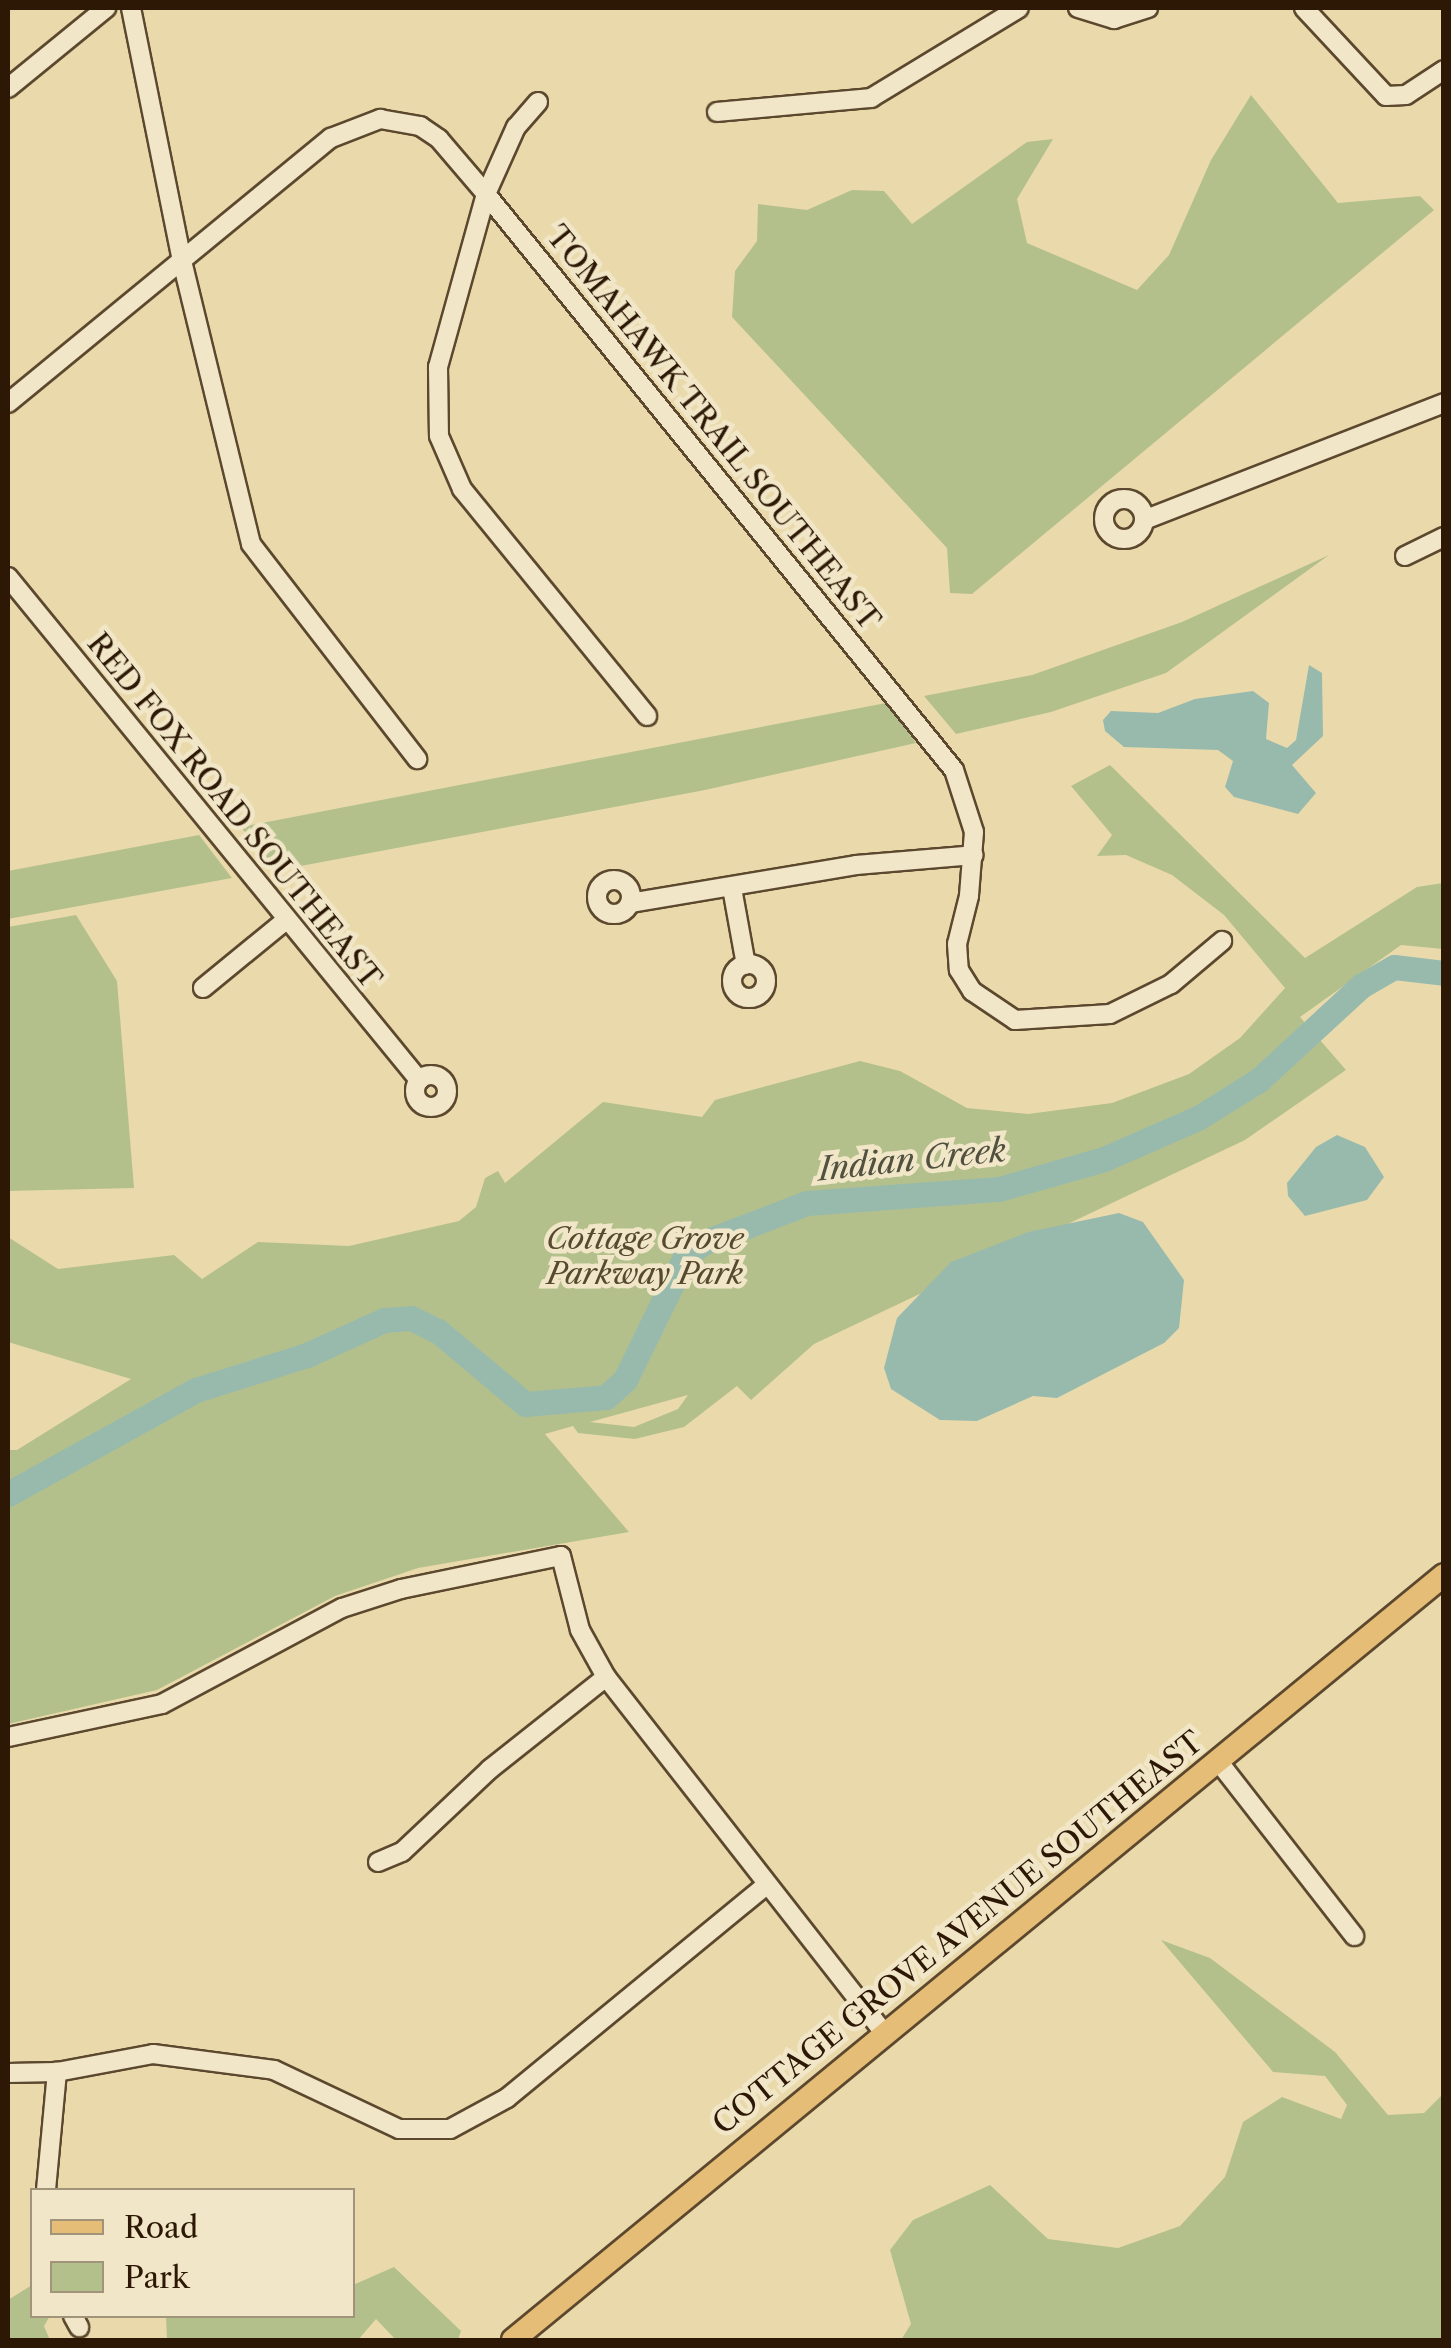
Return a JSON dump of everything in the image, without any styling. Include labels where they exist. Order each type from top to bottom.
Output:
[{"type":"main road","name":"COTTAGE GROVE AVENUE SOUTHEAST","points":[[514,2340],[1444,1575]]},
{"type":"street","points":[[8,88],[106,8]]},
{"type":"street","points":[[132,8],[182,261],[251,544],[417,759]]},
{"type":"street","points":[[717,112],[871,98],[1020,8]]},
{"type":"street","points":[[1078,8],[1114,19],[1148,8]]},
{"type":"street","points":[[1304,8],[1386,96],[1406,95],[1444,70]]},
{"type":"street","points":[[538,102],[516,127],[486,194],[438,367],[439,436],[462,488],[647,716]]},
{"type":"street","name":"TOMAHAWK TRAIL SOUTHEAST","points":[[8,404],[354,124],[380,120],[420,126],[439,139],[486,194],[933,740],[968,801],[974,855],[956,944],[959,970],[989,1008],[1015,1020],[1110,1014],[1171,984],[1222,940]]},
{"type":"street","points":[[1144,520],[1444,402]]},
{"type":"street","points":[[1405,556],[1444,537]]},
{"type":"street","name":"RED FOX ROAD SOUTHEAST","points":[[8,577],[419,1080]]},
{"type":"street","points":[[630,903],[856,864],[974,855]]},
{"type":"street","points":[[732,888],[746,965]]},
{"type":"street","points":[[203,988],[286,920]]},
{"type":"street","points":[[8,1737],[162,1704],[356,1603],[561,1556],[580,1630],[606,1677],[765,1886],[884,2033]]},
{"type":"street","points":[[378,1862],[402,1852],[490,1769],[606,1677]]},
{"type":"street","points":[[1218,1761],[1354,1936]]},
{"type":"street","points":[[8,2073],[57,2072],[153,2054],[274,2070],[399,2129],[450,2129],[507,2098],[765,1886]]},
{"type":"street","points":[[46,2188],[57,2072]]},
{"type":"green space","points":[[1251,95],[1338,203],[1420,196],[1434,210],[972,594],[950,593],[947,548],[732,317],[735,271],[757,241],[758,204],[807,210],[852,190],[884,191],[912,224],[1027,142],[1053,139],[1017,199],[1027,243],[1137,290],[1169,255],[1211,160]]},
{"type":"green space","points":[[1329,555],[1166,673],[1051,712],[956,734],[924,696],[1032,675],[1182,622]]},
{"type":"green space","points":[[886,703],[916,743],[705,790],[274,871],[241,827]]},
{"type":"green space","name":"Cottage Grove Parkway Park","points":[[1110,765],[1305,958],[1417,887],[1443,883],[1443,949],[1401,945],[1300,1017],[1346,1070],[1245,1140],[814,1344],[751,1400],[737,1386],[684,1427],[635,1439],[578,1433],[573,1426],[545,1434],[629,1532],[418,1568],[335,1596],[157,1690],[8,1724],[8,1450],[17,1450],[131,1379],[8,1342],[8,1237],[58,1269],[174,1255],[202,1279],[258,1242],[349,1246],[459,1221],[476,1207],[485,1178],[498,1171],[505,1183],[603,1102],[702,1117],[715,1100],[860,1061],[900,1071],[967,1108],[1028,1114],[1112,1103],[1189,1074],[1240,1038],[1285,988],[1224,915],[1172,875],[1126,855],[1097,856],[1112,835],[1071,786]],"holes":[[[688,1395],[678,1409],[634,1427],[590,1422]]]},
{"type":"green space","points":[[199,835],[232,878],[8,919],[8,871]]},
{"type":"green space","points":[[76,915],[117,981],[134,1188],[8,1191],[8,927]]},
{"type":"green space","points":[[1161,1940],[1210,1958],[1335,2052],[1388,2115],[1424,2113],[1443,2094],[1443,2340],[901,2340],[911,2324],[890,2250],[913,2220],[990,2185],[1048,2239],[1118,2248],[1180,2226],[1225,2177],[1243,2122],[1282,2097],[1341,2119],[1347,2105],[1325,2076],[1273,2072]]},
{"type":"green space","points":[[394,2267],[461,2331],[458,2340],[396,2340],[376,2319],[358,2340],[167,2340],[166,2318],[355,2318],[355,2284]]},
{"type":"green space","points":[[30,2286],[30,2318],[49,2318],[44,2326],[50,2340],[8,2340],[8,2300]]},
{"type":"shaded area","points":[[1309,665],[1322,673],[1323,736],[1292,765],[1316,793],[1298,814],[1234,797],[1225,787],[1233,761],[1218,750],[1124,747],[1105,731],[1103,720],[1111,711],[1158,713],[1195,699],[1253,691],[1269,703],[1266,739],[1287,748],[1296,740]]},
{"type":"shaded area","points":[[1337,1135],[1365,1147],[1384,1177],[1367,1200],[1305,1216],[1288,1196],[1287,1183],[1316,1147]]},
{"type":"shaded area","points":[[1119,1213],[1143,1222],[1184,1280],[1179,1328],[1164,1343],[1057,1398],[1033,1396],[977,1421],[940,1420],[891,1389],[884,1368],[897,1318],[951,1262],[1028,1232]]},
{"type":"waterway","name":"Indian Creek","points":[[8,1494],[196,1390],[307,1355],[384,1320],[411,1318],[438,1331],[525,1404],[606,1397],[625,1380],[685,1257],[702,1243],[807,1203],[999,1189],[1104,1159],[1198,1118],[1259,1080],[1361,986],[1394,967],[1444,973]]}]
